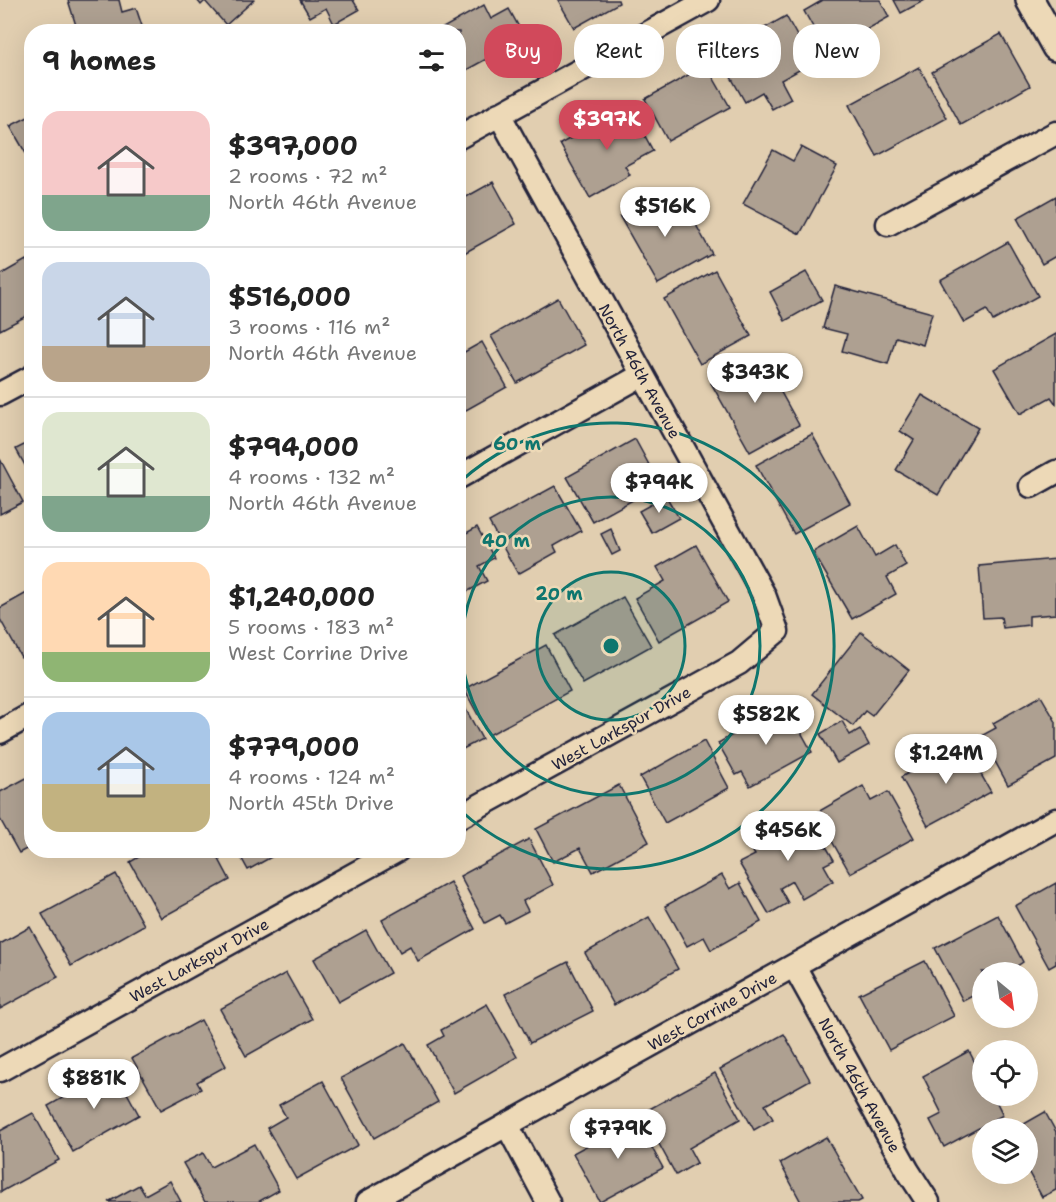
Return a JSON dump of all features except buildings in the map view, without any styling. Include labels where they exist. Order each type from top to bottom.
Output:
[{"type":"street","points":[[466,133],[684,6],[708,0]]},
{"type":"street","points":[[1030,0],[1056,47]]},
{"type":"street","name":"North 46th Avenue","points":[[499,114],[764,595],[777,630]]},
{"type":"street","points":[[888,224],[1056,133]]},
{"type":"street","points":[[466,473],[642,375]]},
{"type":"street","points":[[0,394],[24,381]]},
{"type":"street","points":[[1030,486],[1056,472]]},
{"type":"street","name":"West Larkspur Drive","points":[[466,813],[739,663],[777,630]]},
{"type":"street","points":[[0,732],[24,718]]},
{"type":"street","name":"West Corrine Drive","points":[[368,1202],[1056,820]]},
{"type":"street","name":"West Larkspur Drive","points":[[0,1070],[384,858]]},
{"type":"street","name":"North 46th Avenue","points":[[794,966],[908,1171],[928,1202]]},
{"type":"street","points":[[507,1125],[548,1202]]}]
